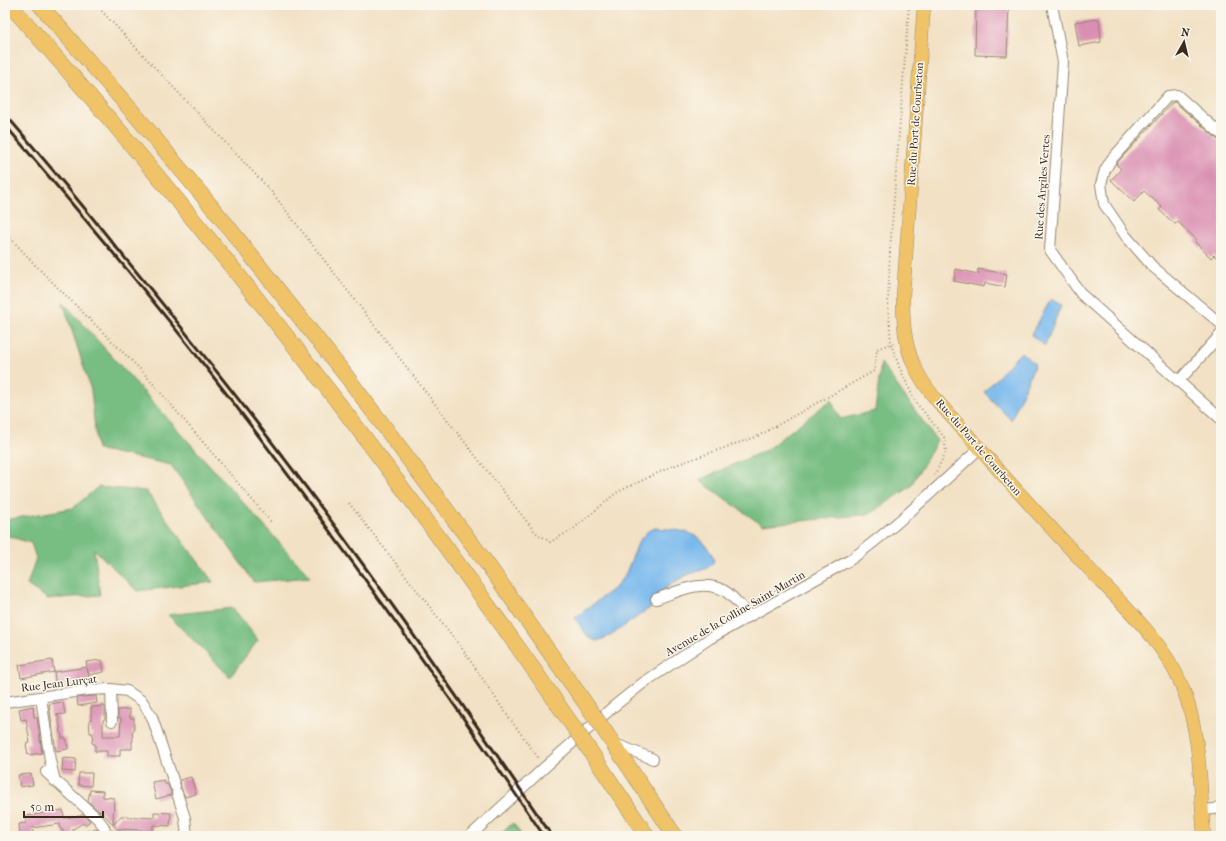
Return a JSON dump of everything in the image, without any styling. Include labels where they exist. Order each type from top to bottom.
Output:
[{"type":"highway","points":[[10,5],[113,124],[205,235],[333,396],[514,641],[647,836]]},
{"type":"highway","points":[[40,5],[138,118],[288,301],[338,365],[488,565],[602,727],[675,836]]},
{"type":"main road","name":"Rue du Port de Courbeton","points":[[924,5],[904,273],[903,313],[907,341],[914,365],[930,391],[979,448],[1135,618],[1172,666],[1186,696],[1193,721],[1204,836]]},
{"type":"street","name":"Rue des Argiles Vertes","points":[[1052,5],[1063,62],[1050,250],[1082,295],[1221,418]]},
{"type":"street","points":[[1221,134],[1177,95],[1168,96],[1111,160],[1105,170],[1101,184],[1104,204],[1125,235],[1152,266],[1221,324]]},
{"type":"street","points":[[1179,381],[1221,334]]},
{"type":"street","name":"Avenue de la Colline Saint-Martin","points":[[470,836],[545,767],[613,707],[643,683],[702,644],[850,560],[917,507],[979,448]]},
{"type":"street","points":[[656,599],[698,585],[712,586],[723,590],[750,616]]},
{"type":"street","points":[[111,689],[112,721]]},
{"type":"street","name":"Rue Jean Lurçat","points":[[5,702],[88,690],[111,689],[127,691],[142,701],[152,717],[185,818],[187,836]]},
{"type":"street","points":[[41,697],[50,761],[55,780]]},
{"type":"street","points":[[613,743],[653,759]]},
{"type":"street","points":[[46,772],[98,819],[104,827],[106,836]]},
{"type":"street","points":[[1202,810],[1215,809],[1221,806]]},
{"type":"street","points":[[89,836],[114,836]]},
{"type":"path","points":[[96,5],[270,191],[534,532],[550,542],[572,530],[616,493],[670,467],[758,436],[874,370],[877,349],[887,345],[907,341]]},
{"type":"path","points":[[5,232],[37,267],[143,372],[272,523]]},
{"type":"path","points":[[349,503],[461,647],[505,712],[545,767]]},
{"type":"green space","points":[[63,302],[310,577],[254,582],[171,465],[97,449],[91,390]]},
{"type":"green space","points":[[881,363],[937,441],[910,487],[870,514],[762,525],[699,480],[766,450],[831,400],[840,419],[875,411]]},
{"type":"green space","points":[[98,487],[146,491],[213,582],[137,591],[94,549],[100,595],[48,599],[27,585],[36,558],[31,543],[5,535],[5,520],[73,508]]},
{"type":"green space","points":[[233,608],[258,640],[230,677],[168,615]]},
{"type":"green space","points":[[513,823],[522,836],[498,836]]},
{"type":"water","points":[[1051,299],[1061,305],[1045,346],[1031,335]]},
{"type":"water","points":[[1021,352],[1035,364],[1011,420],[984,392]]},
{"type":"water","points":[[655,528],[682,531],[699,538],[711,553],[713,563],[705,569],[681,578],[656,595],[657,603],[610,636],[597,641],[589,638],[575,618],[617,586],[626,573],[639,541],[648,531]]},
{"type":"building","points":[[976,5],[1009,5],[1007,56],[975,55]]},
{"type":"building","points":[[1099,19],[1101,42],[1079,46],[1075,22]]},
{"type":"building","points":[[1173,102],[1175,102],[1221,141],[1221,262],[1214,255],[1211,258],[1195,242],[1197,240],[1178,222],[1175,224],[1159,210],[1162,207],[1144,191],[1134,202],[1111,180],[1121,169],[1116,164]]},
{"type":"building","points":[[956,269],[978,274],[978,269],[1007,274],[1005,287],[985,283],[984,287],[954,281]]},
{"type":"building","points":[[52,660],[54,672],[21,678],[19,665]]},
{"type":"building","points":[[102,660],[104,672],[89,675],[87,668],[90,683],[75,685],[74,683],[56,686],[54,672],[87,667],[86,662]]},
{"type":"building","points":[[96,696],[97,703],[78,706],[77,698]]},
{"type":"building","points":[[63,702],[65,714],[56,715],[58,715],[62,738],[66,738],[68,749],[56,751],[49,704]]},
{"type":"building","points":[[33,706],[34,717],[37,717],[42,753],[28,755],[26,744],[30,743],[26,719],[21,720],[19,709]]},
{"type":"building","points":[[105,706],[103,736],[120,736],[121,718],[118,718],[118,710],[130,709],[130,718],[134,718],[132,749],[120,749],[120,756],[107,756],[107,751],[95,751],[95,744],[92,743],[93,733],[90,733],[89,720],[91,720],[91,707]]},
{"type":"building","points":[[63,758],[76,759],[75,772],[62,771]]},
{"type":"building","points":[[79,773],[92,773],[91,786],[78,785]]},
{"type":"building","points":[[31,774],[33,785],[20,787],[18,775]]},
{"type":"building","points":[[191,777],[196,794],[185,797],[181,788],[180,780]]},
{"type":"building","points":[[164,780],[165,784],[167,784],[171,791],[171,795],[156,799],[152,782]]},
{"type":"building","points":[[90,790],[103,791],[103,797],[114,798],[113,825],[101,811],[100,812],[88,801]]},
{"type":"building","points":[[63,810],[64,818],[80,816],[83,814],[90,821],[85,825],[83,823],[73,829],[73,836],[64,836],[60,824],[32,828],[34,836],[20,836],[19,824],[26,823],[26,816]]},
{"type":"building","points":[[154,812],[171,813],[170,826],[153,825],[151,836],[142,836],[142,830],[117,829],[113,825],[121,816],[154,818]]},
{"type":"railway","points":[[5,114],[175,319],[290,466],[399,614],[552,836]]},
{"type":"railway","points":[[5,125],[159,308],[252,427],[380,600],[463,717],[544,836]]}]
